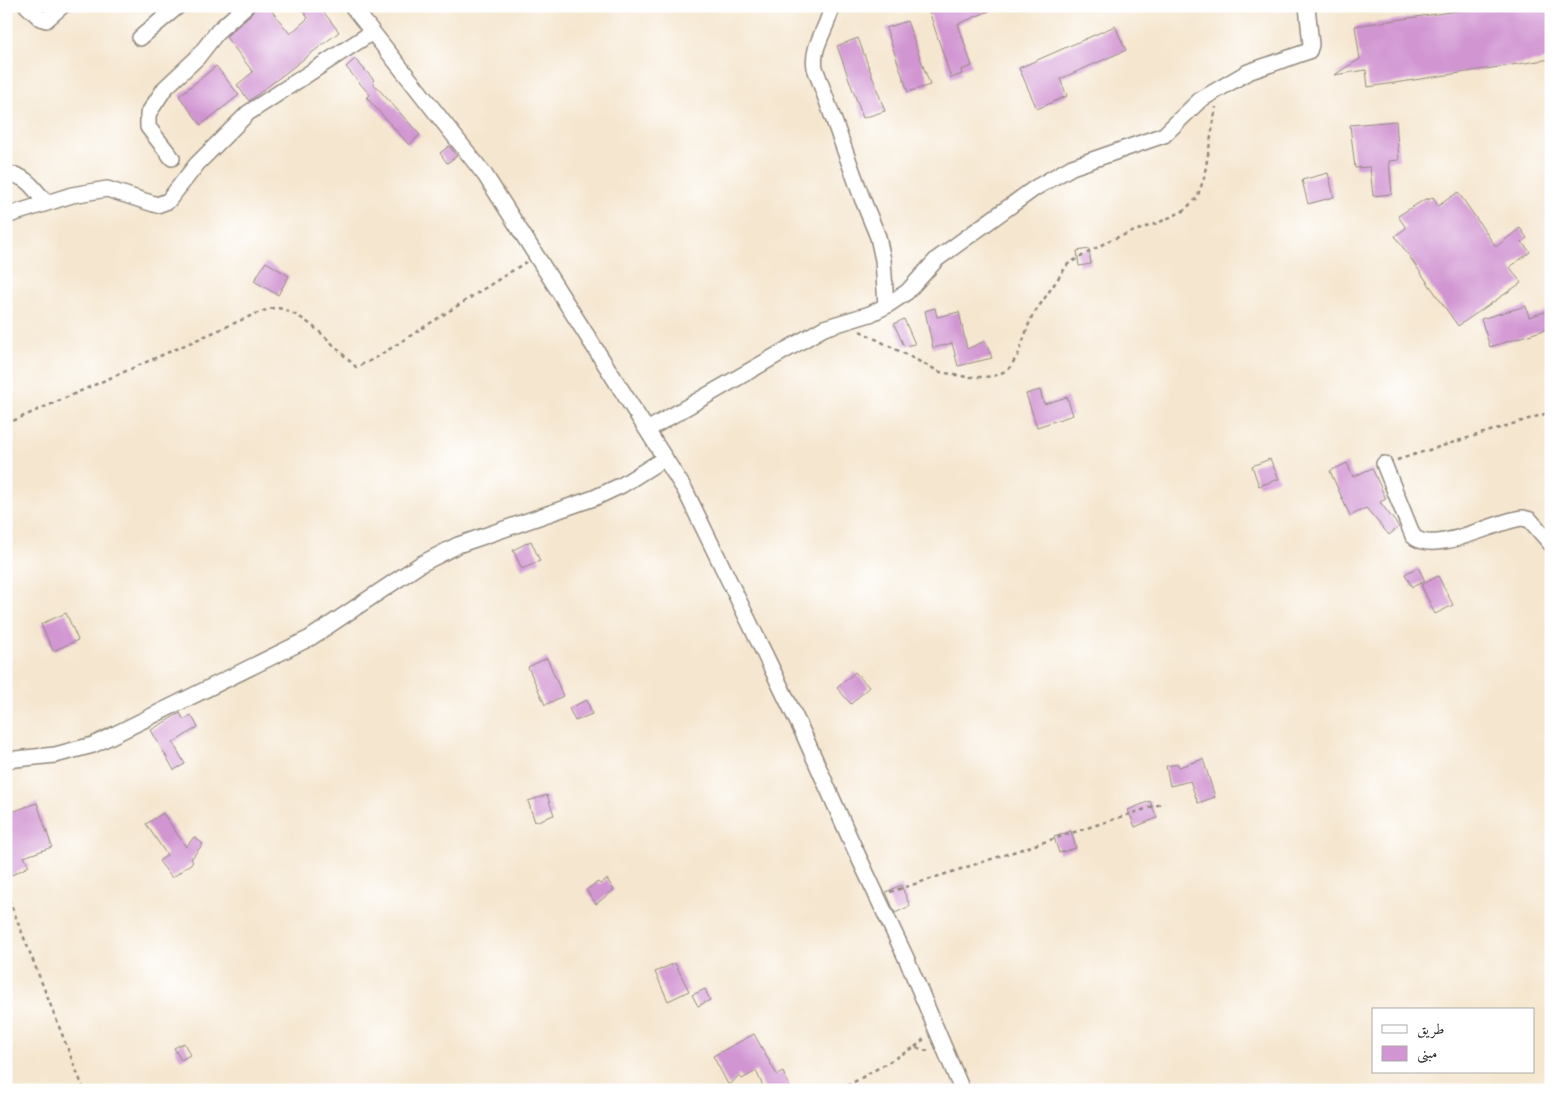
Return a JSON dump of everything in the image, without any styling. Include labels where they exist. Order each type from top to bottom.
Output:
[{"type":"street","points":[[27,6],[40,18],[46,20],[62,6]]},
{"type":"street","points":[[140,38],[178,6]]},
{"type":"street","points":[[172,158],[148,126],[148,114],[165,88],[197,58],[219,30],[246,6]]},
{"type":"street","points":[[352,6],[371,33],[485,175],[685,490],[804,734],[962,1090]]},
{"type":"street","points":[[832,6],[814,54],[815,68],[878,237],[883,260],[886,306]]},
{"type":"street","points":[[646,430],[808,336],[841,322],[870,314],[886,306],[907,292],[937,259],[1036,188],[1072,168],[1164,135],[1200,100],[1248,72],[1309,51],[1311,45],[1307,6]]},
{"type":"street","points":[[6,216],[72,195],[107,189],[157,205],[163,204],[168,201],[224,135],[248,113],[371,33]]},
{"type":"street","points":[[6,174],[17,174],[23,177],[46,203]]},
{"type":"street","points":[[6,760],[55,755],[93,745],[303,642],[401,576],[450,550],[594,498],[622,485],[665,458]]},
{"type":"street","points":[[1384,464],[1416,539],[1424,542],[1455,538],[1523,518],[1530,520],[1551,544]]},
{"type":"path","points":[[841,322],[940,372],[967,377],[983,377],[994,376],[1008,370],[1018,355],[1026,328],[1037,308],[1068,264],[1110,240],[1160,222],[1183,211],[1198,198],[1204,178],[1216,106]]},
{"type":"path","points":[[6,424],[256,314],[276,308],[296,316],[312,327],[356,367],[374,359],[536,256]]},
{"type":"path","points":[[1384,464],[1551,412]]},
{"type":"path","points":[[877,896],[1164,804]]},
{"type":"path","points":[[6,892],[84,1090]]},
{"type":"path","points":[[840,1090],[915,1047],[935,1054],[952,1064]]},
{"type":"building","points":[[255,6],[268,6],[290,34],[308,18],[299,6],[319,6],[339,32],[249,101],[237,85],[253,72],[226,37],[252,13]]},
{"type":"building","points":[[942,6],[1001,6],[958,24],[972,66],[961,70],[962,74],[951,78],[929,11]]},
{"type":"building","points":[[1476,6],[1551,6],[1551,59],[1368,87],[1366,70],[1334,75],[1360,59],[1355,26],[1477,8]]},
{"type":"building","points":[[907,21],[930,85],[908,92],[886,28]]},
{"type":"building","points":[[1115,26],[1126,50],[1060,79],[1067,96],[1037,109],[1019,68]]},
{"type":"building","points":[[858,38],[885,111],[863,118],[837,46]]},
{"type":"building","points":[[355,59],[374,80],[372,82],[420,135],[409,145],[367,98],[370,95],[346,67]]},
{"type":"building","points":[[216,66],[239,95],[201,125],[179,96]]},
{"type":"building","points":[[1396,121],[1399,160],[1389,161],[1392,194],[1373,196],[1370,167],[1355,168],[1350,125]]},
{"type":"building","points":[[449,146],[457,156],[447,163],[440,153]]},
{"type":"building","points":[[1328,173],[1334,197],[1308,204],[1302,180]]},
{"type":"building","points":[[1458,192],[1496,247],[1520,228],[1527,238],[1522,242],[1530,252],[1510,267],[1521,283],[1458,326],[1395,236],[1406,228],[1398,216],[1427,198],[1428,200],[1433,197],[1438,206]]},
{"type":"building","points":[[1089,249],[1091,264],[1079,266],[1077,251]]},
{"type":"building","points":[[266,262],[289,276],[278,295],[254,281]]},
{"type":"building","points":[[1526,306],[1529,317],[1551,310],[1551,328],[1490,347],[1481,319]]},
{"type":"building","points":[[935,308],[937,317],[959,312],[967,349],[985,341],[992,358],[958,366],[952,343],[933,348],[925,311]]},
{"type":"building","points":[[904,319],[915,344],[904,346],[894,324]]},
{"type":"building","points":[[1040,390],[1044,404],[1067,397],[1073,415],[1037,427],[1026,394]]},
{"type":"building","points":[[1270,459],[1279,479],[1259,486],[1252,466]]},
{"type":"building","points":[[1347,463],[1353,477],[1372,468],[1386,499],[1380,502],[1399,527],[1389,535],[1366,508],[1350,516],[1330,471]]},
{"type":"building","points":[[531,541],[540,561],[522,569],[513,550]]},
{"type":"building","points":[[1418,567],[1425,581],[1412,587],[1405,574]]},
{"type":"building","points":[[1438,576],[1453,605],[1435,614],[1421,585]]},
{"type":"building","points":[[66,613],[78,640],[53,651],[41,624]]},
{"type":"building","points":[[547,658],[563,696],[545,705],[528,667]]},
{"type":"building","points":[[855,672],[869,687],[851,704],[837,688]]},
{"type":"building","points":[[587,700],[592,714],[575,721],[569,708]]},
{"type":"building","points":[[180,713],[184,720],[191,715],[198,727],[173,743],[185,764],[174,770],[151,730]]},
{"type":"building","points":[[1203,759],[1215,797],[1198,803],[1190,781],[1170,786],[1166,766],[1178,764],[1179,767]]},
{"type":"building","points":[[547,795],[554,815],[535,822],[528,801]]},
{"type":"building","points":[[1150,801],[1157,818],[1135,827],[1128,810]]},
{"type":"building","points":[[37,803],[52,847],[24,857],[29,866],[12,875],[6,863],[6,814]]},
{"type":"building","points":[[163,813],[186,847],[194,837],[203,844],[191,859],[193,862],[172,878],[159,861],[167,855],[146,824]]},
{"type":"building","points":[[1071,831],[1076,848],[1059,853],[1054,837]]},
{"type":"building","points":[[607,879],[614,890],[596,904],[586,890],[598,882],[600,884]]},
{"type":"building","points":[[901,885],[910,906],[895,913],[886,892]]},
{"type":"building","points":[[675,963],[689,991],[668,1001],[655,972]]},
{"type":"building","points":[[705,989],[710,1000],[698,1006],[692,995]]},
{"type":"building","points":[[754,1034],[777,1075],[783,1072],[791,1090],[765,1090],[756,1071],[742,1079],[739,1075],[729,1086],[713,1056]]},
{"type":"building","points":[[184,1043],[190,1055],[181,1060],[174,1048]]}]
